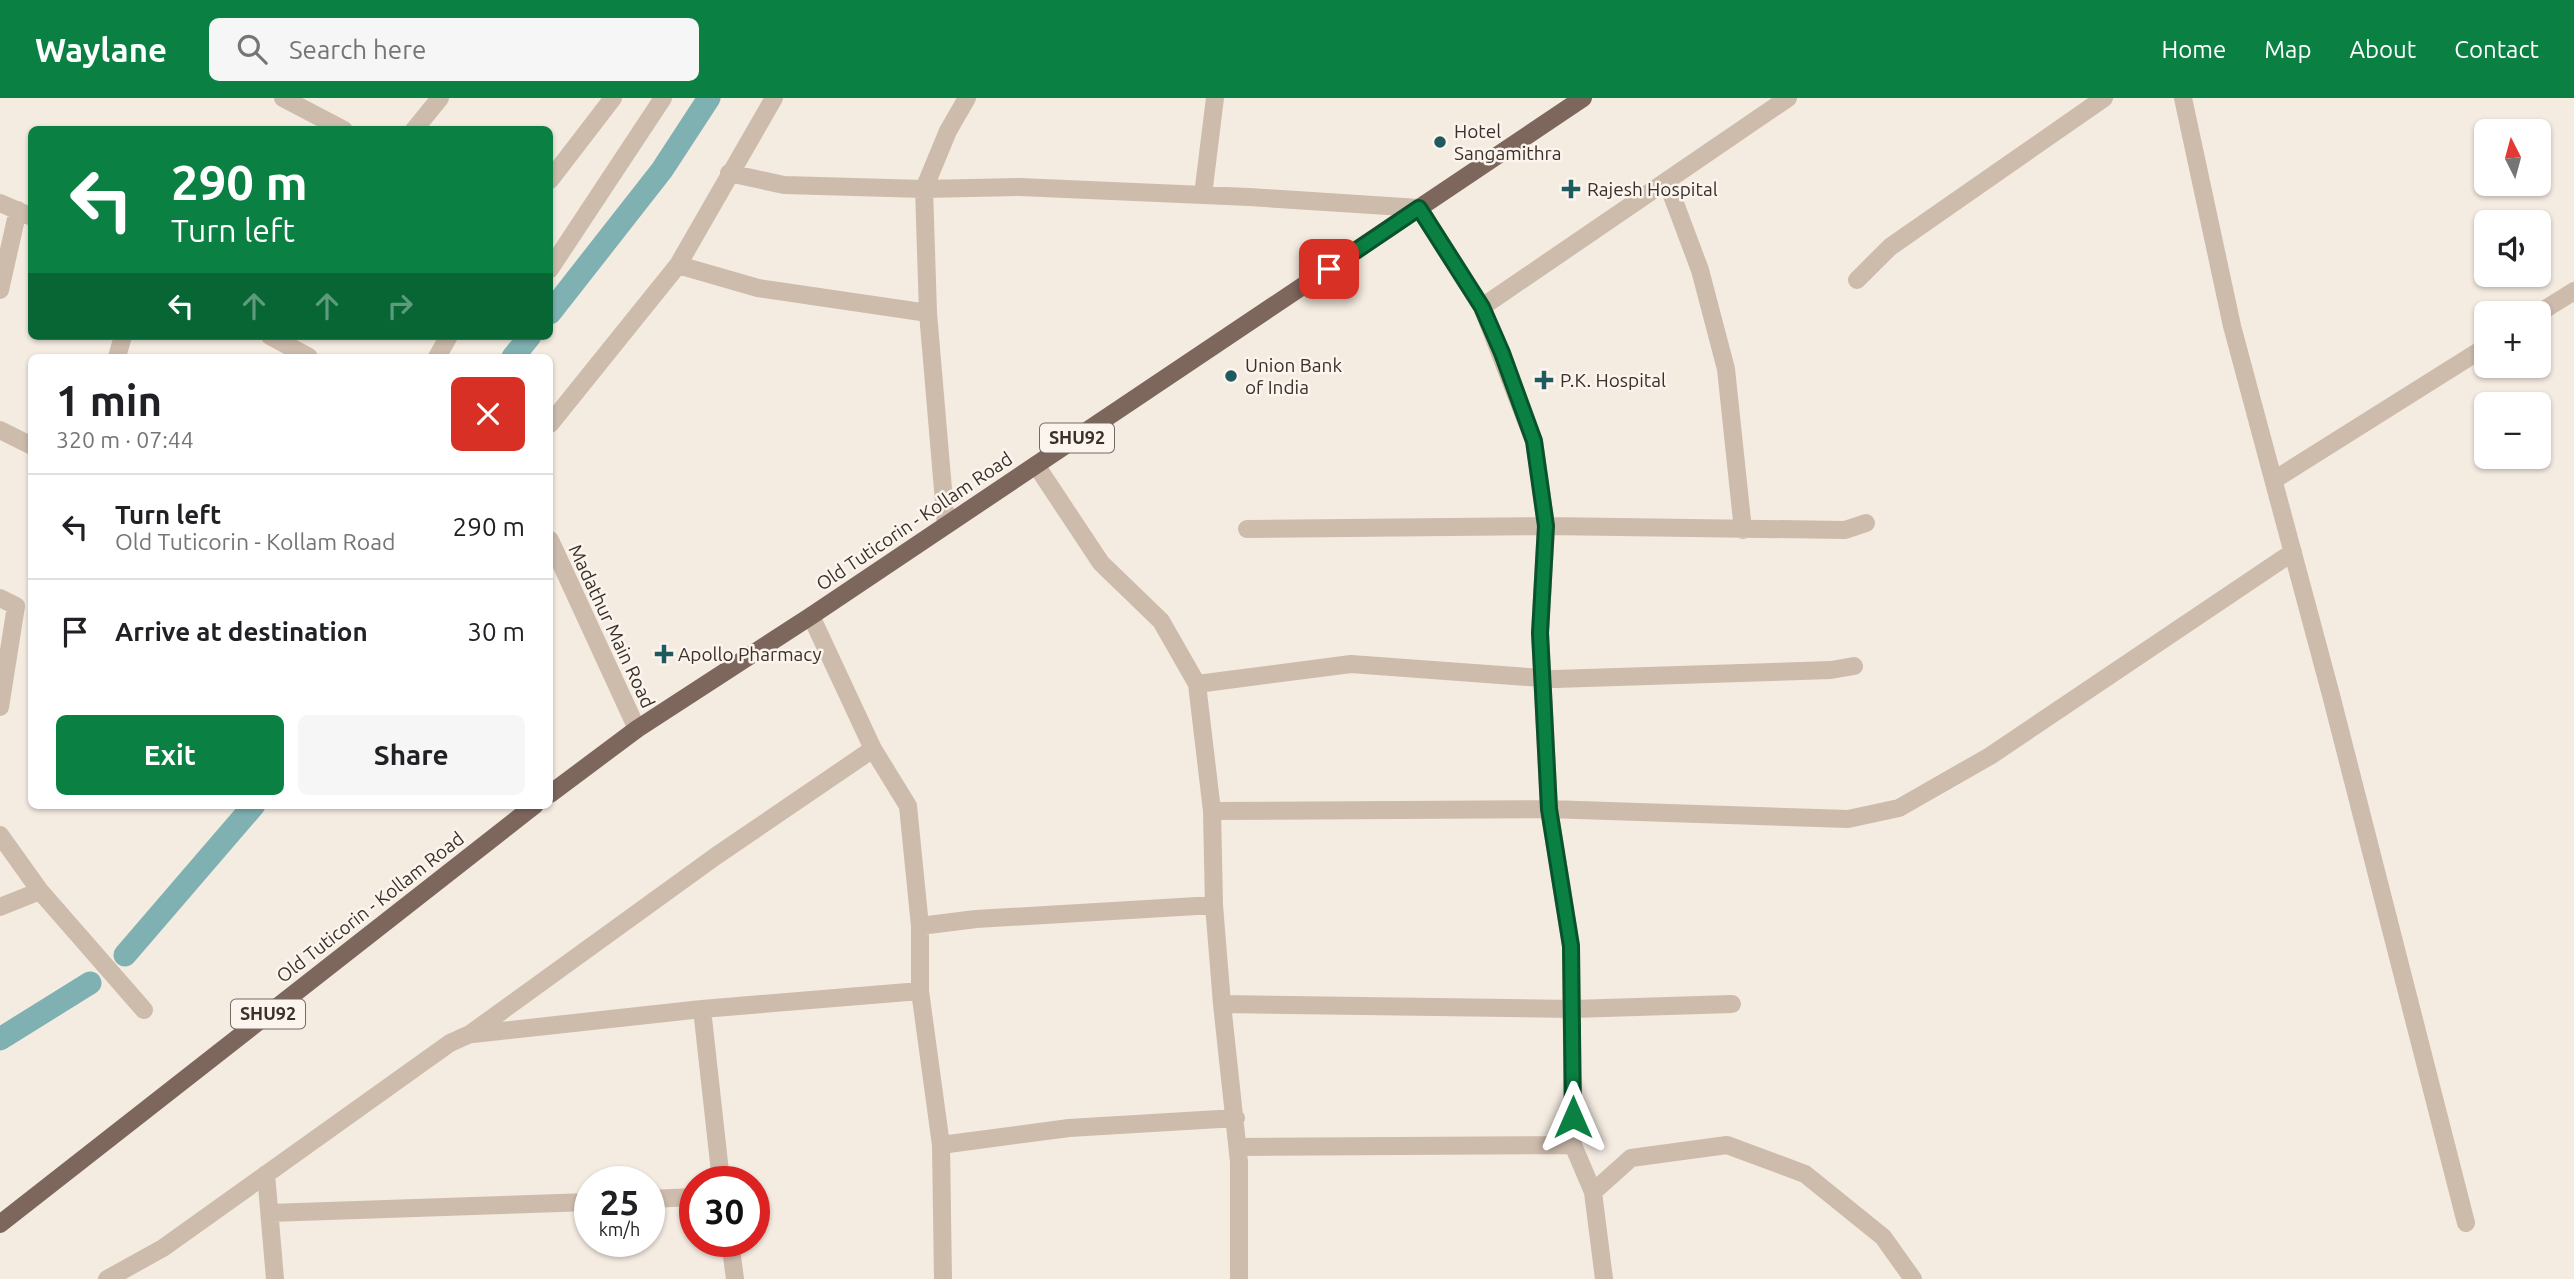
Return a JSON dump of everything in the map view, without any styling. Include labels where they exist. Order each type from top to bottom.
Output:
[{"type":"main road","name":"Old Tuticorin - Kollam Road","points":[[553,792],[637,729],[811,616],[1583,98]]},
{"type":"main road","name":"Old Tuticorin - Kollam Road","points":[[0,1224],[530,809]]},
{"type":"street","points":[[283,98],[336,126]]},
{"type":"street","points":[[417,126],[440,98]]},
{"type":"street","points":[[553,176],[613,98]]},
{"type":"street","points":[[553,264],[663,98]]},
{"type":"street","points":[[553,420],[678,265],[774,98]]},
{"type":"street","points":[[946,525],[928,313],[924,189],[948,131],[967,98]]},
{"type":"street","points":[[1203,195],[1215,98]]},
{"type":"street","points":[[1482,307],[1788,98]]},
{"type":"street","points":[[1857,280],[1890,247],[2104,98]]},
{"type":"street","points":[[2183,98],[2232,326],[2293,551],[2466,1223]]},
{"type":"street","points":[[729,173],[784,185],[924,189],[1020,187],[1419,208],[1482,307],[1534,441],[1546,526],[1540,633],[1549,809],[1571,946],[1573,1144],[1592,1192],[1604,1279]]},
{"type":"street","points":[[1667,182],[1700,270],[1726,369],[1743,530]]},
{"type":"street","points":[[0,203],[25,214],[0,290]]},
{"type":"street","points":[[678,265],[758,288],[928,313]]},
{"type":"street","points":[[2551,306],[2574,292]]},
{"type":"street","points":[[277,340],[303,354]]},
{"type":"street","points":[[2274,480],[2474,354]]},
{"type":"street","points":[[0,430],[28,444]]},
{"type":"street","points":[[1036,465],[1101,563],[1161,621],[1197,684],[1212,811],[1214,905],[1222,1004],[1236,1118],[1239,1279]]},
{"type":"street","points":[[1247,529],[1546,526],[1844,530],[1866,523]]},
{"type":"street","name":"Madathur Main Road","points":[[553,547],[637,729]]},
{"type":"street","points":[[1212,811],[1549,809],[1848,819],[1899,808],[1990,756],[2293,551]]},
{"type":"street","points":[[0,597],[16,606],[0,707]]},
{"type":"street","points":[[811,616],[873,749],[908,806],[920,926],[920,992],[941,1145],[943,1279]]},
{"type":"street","points":[[1197,684],[1351,664],[1542,678],[1831,670],[1854,666]]},
{"type":"street","points":[[107,1279],[163,1248],[450,1043],[470,1034],[716,856],[873,749]]},
{"type":"street","points":[[0,837],[40,891],[145,1010]]},
{"type":"street","points":[[0,908],[40,891]]},
{"type":"street","points":[[920,926],[976,919],[1214,905]]},
{"type":"street","points":[[470,1034],[702,1009],[920,992]]},
{"type":"street","points":[[1222,1004],[1573,1009],[1732,1004]]},
{"type":"street","points":[[702,1009],[719,1166]]},
{"type":"street","points":[[941,1145],[1069,1128],[1236,1118]]},
{"type":"street","points":[[1238,1147],[1573,1144]]},
{"type":"street","points":[[1592,1192],[1631,1158],[1727,1145],[1805,1174],[1883,1237],[1913,1279]]},
{"type":"street","points":[[266,1174],[275,1279]]},
{"type":"street","points":[[270,1213],[574,1203]]},
{"type":"street","points":[[732,1257],[735,1279]]},
{"type":"waterway","points":[[553,309],[662,170],[709,98]]},
{"type":"waterway","points":[[515,354],[527,340]]},
{"type":"waterway","points":[[125,955],[251,809]]},
{"type":"waterway","points":[[0,1039],[90,983]]},
{"type":"place","name":"Hotel Sangamithra","points":[[1440,142]]},
{"type":"place","name":"Rajesh Hospital","points":[[1571,189]]},
{"type":"place","name":"Union Bank of India","points":[[1231,376]]},
{"type":"place","name":"P.K. Hospital","points":[[1544,380]]},
{"type":"place","name":"Apollo Pharmacy","points":[[664,654]]},
{"type":"route","points":[[1329,269],[1419,208],[1482,307],[1534,441],[1546,526],[1540,633],[1549,809],[1571,946],[1573,1117]]}]
